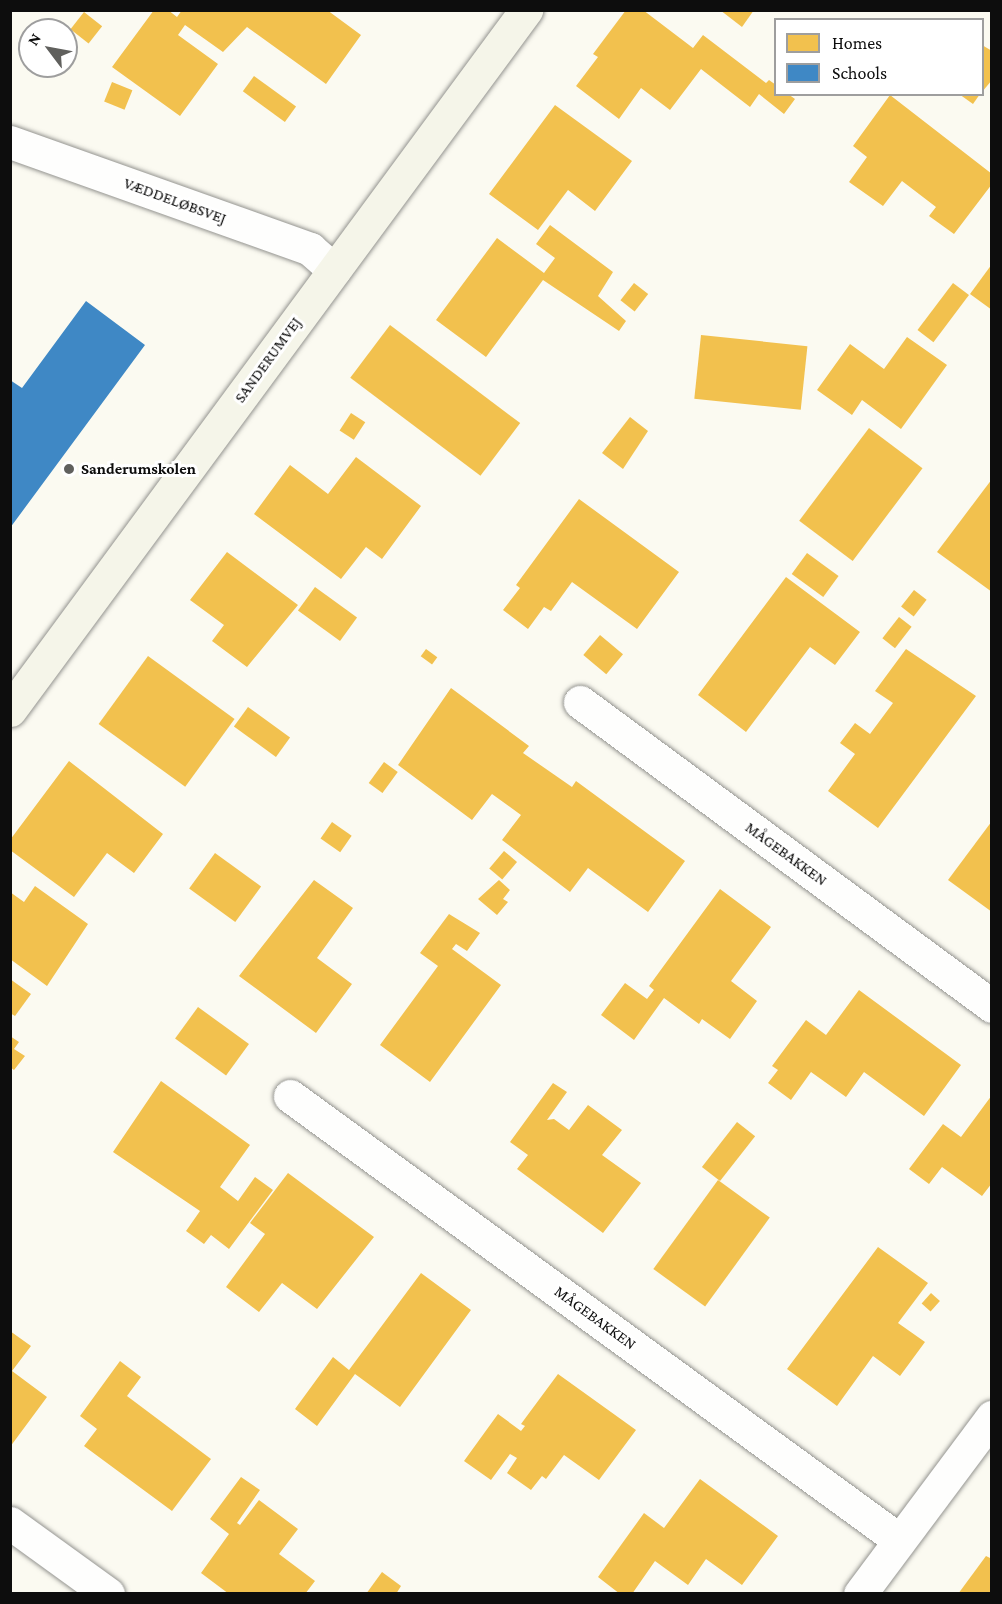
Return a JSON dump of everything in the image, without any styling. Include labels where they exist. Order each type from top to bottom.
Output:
[{"type":"street","name":"SANDERUMVEJ","points":[[10,710],[526,10]]},
{"type":"street","name":"VÆDDELØBSVEJ","points":[[10,142],[310,249],[334,270]]},
{"type":"street","name":"MÅGEBAKKEN","points":[[580,702],[992,1006]]},
{"type":"street","name":"MÅGEBAKKEN","points":[[290,1096],[899,1540]]},
{"type":"street","points":[[860,1593],[992,1417]]},
{"type":"street","points":[[10,1523],[108,1593]]},
{"type":"building: Homes","points":[[154,10],[168,10],[177,17],[182,10],[327,10],[361,35],[326,84],[247,27],[223,52],[185,25],[178,35],[218,64],[180,116],[112,67]]},
{"type":"building: Homes","points":[[626,10],[643,10],[693,48],[703,35],[766,83],[769,80],[774,84],[774,96],[791,96],[795,99],[784,114],[759,94],[750,107],[701,69],[670,110],[641,88],[619,119],[576,86],[598,57],[593,54]]},
{"type":"building: Homes","points":[[720,10],[754,10],[742,27]]},
{"type":"building: Homes","points":[[84,12],[102,26],[89,43],[78,35],[78,20]]},
{"type":"building: Homes","points":[[984,46],[992,51],[992,80],[984,90]]},
{"type":"building: Homes","points":[[254,76],[296,107],[285,122],[243,91]]},
{"type":"building: Homes","points":[[112,82],[132,90],[125,110],[104,101]]},
{"type":"building: Homes","points":[[891,96],[992,174],[992,184],[954,234],[929,216],[936,207],[902,181],[883,206],[849,182],[867,157],[853,146]]},
{"type":"building: Homes","points":[[962,96],[979,96],[973,104]]},
{"type":"building: Homes","points":[[555,105],[632,161],[595,211],[568,190],[538,230],[489,194]]},
{"type":"building: Homes","points":[[550,225],[613,272],[598,296],[626,321],[619,331],[543,280],[486,357],[436,320],[497,238],[544,273],[555,258],[536,244]]},
{"type":"building: Homes","points":[[992,264],[992,310],[970,294]]},
{"type":"building: Homes","points":[[634,283],[648,294],[635,311],[620,300]]},
{"type":"building: Homes","points":[[953,283],[969,295],[933,342],[917,330]]},
{"type":"building: Homes","points":[[390,325],[520,423],[480,476],[350,378]]},
{"type":"building: Homes","points":[[701,335],[807,346],[801,410],[694,399]]},
{"type":"building: Homes","points":[[907,337],[947,365],[901,429],[862,400],[852,415],[817,390],[850,344],[884,369]]},
{"type":"building: Homes","points":[[351,413],[365,422],[354,440],[340,431]]},
{"type":"building: Homes","points":[[630,417],[648,431],[623,469],[602,453]]},
{"type":"building: Homes","points":[[869,428],[923,468],[853,561],[799,521]]},
{"type":"building: Homes","points":[[356,457],[421,506],[382,559],[366,547],[341,579],[254,514],[290,465],[328,494]]},
{"type":"building: Homes","points":[[992,479],[992,592],[937,552]]},
{"type":"building: Homes","points":[[579,499],[679,572],[637,629],[572,582],[551,611],[544,607],[528,629],[503,610],[520,588],[516,585]]},
{"type":"building: Homes","points":[[227,552],[298,605],[247,667],[212,641],[224,625],[190,600]]},
{"type":"building: Homes","points":[[807,553],[839,576],[823,597],[792,574]]},
{"type":"building: Homes","points":[[786,577],[860,632],[835,665],[810,647],[746,732],[698,695]]},
{"type":"building: Homes","points":[[315,587],[357,618],[340,641],[298,610]]},
{"type":"building: Homes","points":[[914,590],[927,600],[914,616],[901,607]]},
{"type":"building: Homes","points":[[899,617],[912,627],[895,648],[882,638]]},
{"type":"building: Homes","points":[[600,635],[623,654],[606,674],[583,655]]},
{"type":"building: Homes","points":[[426,649],[437,657],[432,665],[421,656]]},
{"type":"building: Homes","points":[[906,649],[976,696],[878,828],[828,791],[855,754],[840,743],[855,723],[870,734],[893,703],[875,691]]},
{"type":"building: Homes","points":[[148,656],[235,719],[185,787],[99,724]]},
{"type":"building: Homes","points":[[451,688],[529,746],[523,753],[572,787],[576,781],[685,861],[648,912],[588,868],[570,892],[502,840],[521,815],[492,794],[472,820],[398,765]]},
{"type":"building: Homes","points":[[248,707],[290,738],[276,757],[234,726]]},
{"type":"building: Homes","points":[[69,761],[163,834],[134,873],[107,853],[74,897],[10,850],[10,840]]},
{"type":"building: Homes","points":[[384,762],[398,772],[382,793],[369,783]]},
{"type":"building: Homes","points":[[992,821],[992,912],[948,880]]},
{"type":"building: Homes","points":[[332,822],[352,836],[340,852],[321,838]]},
{"type":"building: Homes","points":[[504,851],[517,862],[502,880],[489,869]]},
{"type":"building: Homes","points":[[215,853],[261,887],[235,922],[189,889]]},
{"type":"building: Homes","points":[[314,880],[353,908],[317,958],[352,984],[316,1033],[239,976]]},
{"type":"building: Homes","points":[[499,880],[510,890],[503,899],[508,902],[497,915],[478,899]]},
{"type":"building: Homes","points":[[35,886],[88,924],[47,986],[10,959],[10,892],[24,902]]},
{"type":"building: Homes","points":[[720,889],[771,927],[731,981],[757,1001],[730,1039],[702,1019],[699,1024],[664,998],[634,1040],[601,1015],[625,983],[647,999],[654,990],[649,986]]},
{"type":"building: Homes","points":[[449,914],[480,933],[467,951],[456,944],[452,949],[501,985],[430,1082],[380,1045],[438,966],[420,953]]},
{"type":"building: Homes","points":[[10,979],[31,994],[15,1016],[10,1013]]},
{"type":"building: Homes","points":[[859,990],[961,1065],[924,1116],[864,1072],[846,1097],[811,1072],[791,1100],[768,1083],[778,1070],[772,1066],[806,1020],[826,1035]]},
{"type":"building: Homes","points":[[198,1007],[249,1044],[226,1076],[175,1039]]},
{"type":"building: Homes","points":[[10,1036],[19,1042],[14,1049],[25,1056],[14,1070],[10,1067]]},
{"type":"building: Homes","points":[[161,1081],[250,1145],[220,1187],[238,1201],[255,1177],[273,1190],[229,1249],[211,1235],[204,1244],[186,1231],[200,1211],[113,1152]]},
{"type":"building: Homes","points":[[553,1083],[567,1092],[547,1120],[554,1119],[569,1130],[588,1105],[622,1130],[602,1155],[641,1183],[603,1233],[517,1169],[528,1155],[510,1142]]},
{"type":"building: Homes","points":[[992,1095],[992,1183],[982,1196],[942,1167],[929,1184],[909,1169],[943,1124],[961,1137]]},
{"type":"building: Homes","points":[[737,1122],[755,1136],[720,1181],[702,1167]]},
{"type":"building: Homes","points":[[288,1173],[374,1237],[317,1309],[282,1283],[259,1312],[226,1287],[265,1234],[250,1223]]},
{"type":"building: Homes","points":[[718,1180],[770,1218],[705,1307],[653,1269]]},
{"type":"building: Homes","points":[[878,1247],[928,1283],[898,1323],[925,1342],[900,1376],[873,1356],[837,1406],[787,1369]]},
{"type":"building: Homes","points":[[421,1273],[471,1310],[400,1407],[355,1374],[317,1426],[295,1409],[333,1357],[349,1370]]},
{"type":"building: Homes","points":[[931,1293],[940,1301],[931,1311],[922,1303]]},
{"type":"building: Homes","points":[[10,1331],[31,1346],[12,1371],[47,1397],[10,1447]]},
{"type":"building: Homes","points":[[120,1361],[141,1377],[127,1396],[211,1459],[172,1511],[84,1446],[97,1429],[80,1416]]},
{"type":"building: Homes","points":[[558,1374],[636,1430],[599,1480],[564,1455],[546,1479],[542,1476],[531,1490],[507,1473],[517,1458],[510,1454],[491,1480],[464,1461],[498,1414],[521,1431],[525,1426],[521,1424]]},
{"type":"building: Homes","points":[[241,1477],[260,1490],[237,1523],[240,1525],[259,1500],[298,1529],[279,1554],[315,1581],[305,1594],[229,1594],[201,1573],[229,1534],[210,1519]]},
{"type":"building: Homes","points":[[700,1479],[778,1536],[742,1585],[706,1559],[688,1585],[655,1561],[632,1594],[620,1594],[598,1577],[644,1513],[664,1528]]},
{"type":"building: Homes","points":[[986,1556],[992,1559],[992,1594],[958,1594]]},
{"type":"building: Homes","points":[[382,1572],[401,1586],[396,1594],[366,1594]]},
{"type":"building: Schools","points":[[86,301],[145,345],[10,528],[10,380],[22,388]]},
{"type":"place","name":"Sanderumskolen","points":[[69,469]]}]
